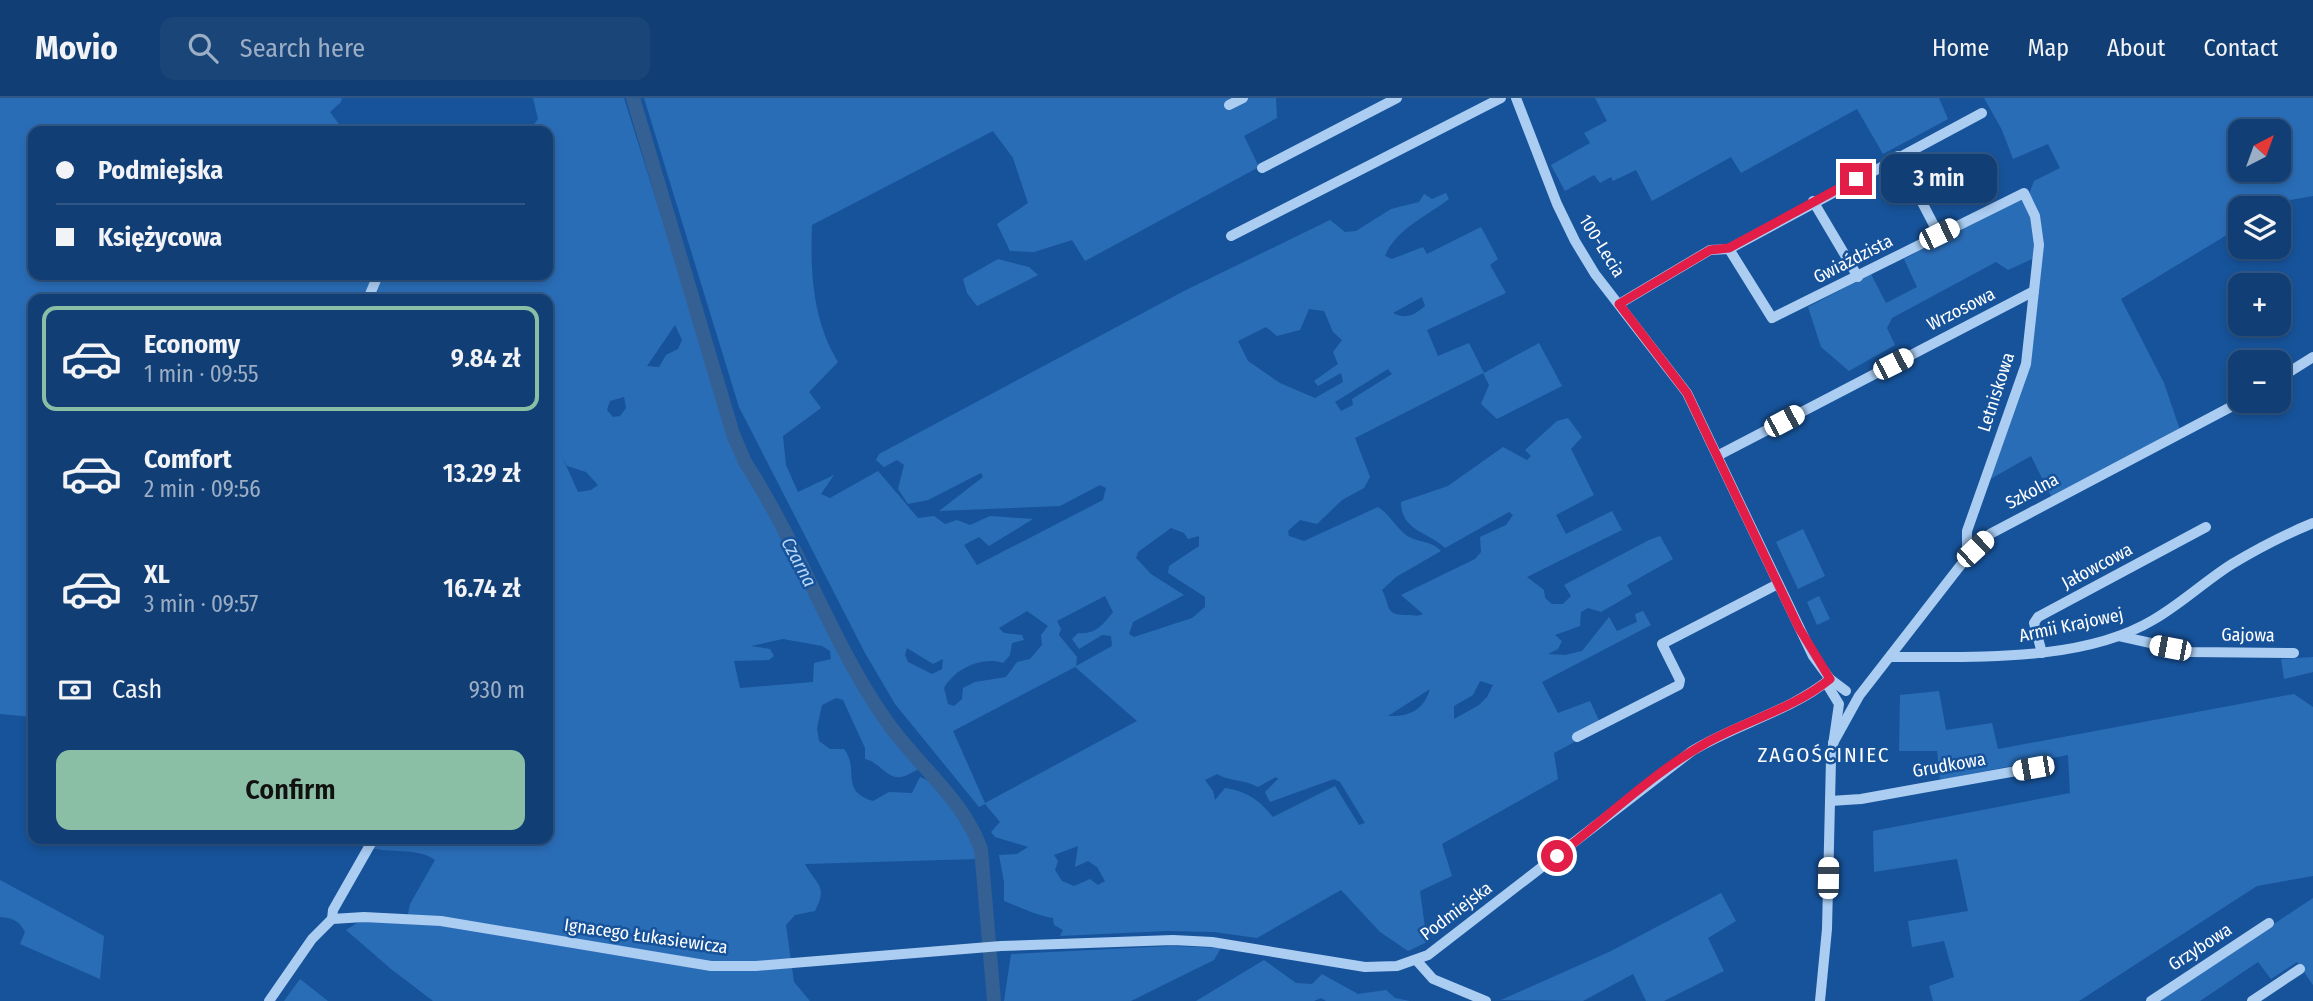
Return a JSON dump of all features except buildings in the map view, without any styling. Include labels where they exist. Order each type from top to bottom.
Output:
[{"type":"street","points":[[1229,105],[1243,98]]},
{"type":"street","points":[[1262,167],[1397,98]]},
{"type":"street","points":[[1231,236],[1501,98]]},
{"type":"street","name":"100-Lecia","points":[[1516,98],[1569,229],[1595,274],[1678,378],[1719,455],[1813,656],[1827,681],[1843,696]]},
{"type":"street","points":[[1619,304],[1710,250],[1729,248],[1982,113]]},
{"type":"street","points":[[1898,156],[1939,234]]},
{"type":"street","name":"Gwiaździsta","points":[[1729,248],[1772,318],[2024,193]]},
{"type":"street","name":"Letniskowa","points":[[1967,557],[1967,531],[2026,364],[2039,245],[2035,216],[2024,193]]},
{"type":"street","points":[[1814,201],[1858,277]]},
{"type":"street","name":"Wrzosowa","points":[[1719,455],[2034,291]]},
{"type":"street","points":[[2291,372],[2312,361]]},
{"type":"street","name":"Szkolna","points":[[1853,704],[1967,557],[1990,534],[2228,408]]},
{"type":"street","name":"Armii Krajowej","points":[[1892,657],[1967,659],[2042,653],[2119,636],[2154,620],[2232,564],[2313,523]]},
{"type":"street","name":"Jałowcowa","points":[[2042,653],[2034,623],[2038,617],[2206,527]]},
{"type":"street","points":[[1577,737],[1679,685],[1680,680],[1662,644],[1778,584]]},
{"type":"street","name":"Gajowa","points":[[2119,636],[2191,652],[2294,653]]},
{"type":"street","name":"Szkolna","points":[[1843,696],[1883,666]]},
{"type":"street","name":"Podmiejska","points":[[999,946],[1172,940],[1212,942],[1365,967],[1397,966],[1417,961],[1505,897],[1679,760],[1735,728],[1804,698],[1827,681]]},
{"type":"street","points":[[1843,696],[1843,707],[1853,704]]},
{"type":"street","points":[[1820,1001],[1826,940],[1833,743],[1843,696]]},
{"type":"street","points":[[1833,743],[1853,704]]},
{"type":"street","name":"Grudkowa","points":[[1830,801],[1861,799],[2033,768]]},
{"type":"street","points":[[269,1001],[312,939],[331,919],[333,910],[371,844]]},
{"type":"street","name":"Ignacego Łukasiewicza","points":[[331,919],[364,916],[442,921],[711,966],[755,966],[999,946]]},
{"type":"street","name":"Grzybowa","points":[[2151,1001],[2269,923]]},
{"type":"street","points":[[1417,961],[1433,979],[1486,1001]]},
{"type":"street","points":[[2252,1001],[2301,969]]},
{"type":"shaded area","points":[[0,98],[342,98],[330,112],[340,126],[28,126],[28,280],[553,280],[553,126],[533,126],[538,119],[533,98],[624,98],[716,391],[743,464],[759,487],[877,713],[920,769],[895,777],[865,759],[865,748],[843,700],[836,698],[822,705],[817,728],[819,741],[830,749],[844,749],[851,764],[856,791],[873,801],[889,792],[912,793],[920,777],[927,780],[965,821],[974,840],[977,859],[805,864],[819,886],[821,896],[815,911],[795,915],[786,925],[794,982],[810,1001],[433,1001],[346,930],[360,921],[406,924],[410,904],[435,860],[420,853],[367,847],[368,844],[553,844],[553,294],[28,294],[28,717],[0,714]],"holes":[[[675,325],[682,340],[678,349],[666,355],[659,367],[647,366]],[[624,397],[626,408],[620,416],[613,417],[607,410],[610,401]],[[560,452],[567,466],[586,472],[598,485],[591,490],[578,492]],[[783,639],[822,646],[830,651],[831,659],[814,663],[813,682],[740,688],[734,661],[769,660],[774,656],[770,649],[751,646]]]},
{"type":"shaded area","points":[[644,98],[1276,98],[1277,118],[1244,136],[1259,167],[1085,261],[1072,240],[1034,252],[1010,251],[997,224],[1028,203],[1013,158],[993,131],[812,225],[813,279],[818,313],[838,362],[809,392],[821,408],[783,436],[786,465],[798,492],[834,475],[821,494],[830,498],[878,471],[918,518],[934,516],[945,524],[957,520],[970,525],[990,516],[1033,519],[989,546],[979,537],[964,545],[977,565],[1103,500],[1106,488],[1100,485],[1060,506],[939,511],[983,477],[981,473],[928,500],[908,504],[898,489],[904,465],[897,460],[884,467],[876,460],[879,454],[1184,291],[1330,220],[1345,232],[1356,231],[1391,209],[1419,202],[1424,194],[1432,199],[1446,193],[1449,199],[1404,231],[1385,256],[1392,259],[1423,247],[1427,254],[1481,227],[1498,259],[1490,265],[1506,293],[1427,330],[1438,356],[1469,343],[1484,373],[1539,343],[1562,386],[1497,419],[1481,404],[1489,385],[1483,373],[1355,438],[1370,477],[1364,488],[1342,500],[1317,524],[1300,520],[1288,531],[1289,536],[1304,541],[1378,507],[1406,535],[1433,545],[1441,551],[1396,577],[1382,590],[1391,612],[1421,615],[1423,614],[1401,595],[1475,559],[1481,552],[1480,537],[1506,525],[1513,515],[1509,512],[1445,548],[1411,525],[1402,512],[1401,502],[1448,486],[1503,447],[1527,460],[1531,456],[1525,450],[1557,421],[1568,418],[1582,437],[1571,449],[1594,495],[1556,515],[1566,534],[1612,511],[1622,530],[1527,577],[1544,590],[1545,598],[1552,604],[1563,604],[1571,596],[1564,585],[1649,540],[1660,536],[1673,559],[1627,585],[1632,594],[1601,612],[1588,608],[1581,612],[1580,626],[1555,635],[1562,641],[1558,649],[1548,654],[1565,655],[1582,651],[1609,617],[1617,631],[1637,622],[1635,614],[1643,611],[1651,625],[1542,682],[1558,713],[1590,701],[1602,727],[1554,753],[1558,779],[1442,844],[1452,876],[1420,891],[1427,942],[1408,951],[1380,932],[1341,890],[1257,938],[1214,932],[1167,931],[1060,936],[1063,930],[1054,925],[1053,918],[1004,901],[999,855],[1017,854],[1028,847],[995,837],[991,832],[1000,822],[985,804],[979,807],[895,704],[865,653],[739,407]],"holes":[[[1422,297],[1425,306],[1410,316],[1393,313]],[[1309,309],[1324,311],[1333,332],[1342,340],[1333,352],[1338,364],[1314,381],[1318,386],[1341,373],[1343,382],[1315,398],[1280,383],[1248,361],[1238,341],[1266,327],[1277,336],[1300,330]],[[1388,369],[1392,374],[1352,399],[1353,405],[1341,411],[1335,402]],[[1171,528],[1184,533],[1188,539],[1199,536],[1199,546],[1169,566],[1168,573],[1205,597],[1205,607],[1192,618],[1134,637],[1129,634],[1133,622],[1184,595],[1151,574],[1136,558],[1138,552]],[[1105,596],[1113,612],[1098,628],[1078,633],[1072,639],[1079,649],[1102,635],[1111,636],[1112,646],[1076,666],[1077,657],[1059,635],[1061,629],[1057,621]],[[1027,611],[1048,626],[1041,635],[1042,645],[1030,659],[1017,662],[1006,677],[975,682],[963,688],[962,699],[954,706],[948,704],[944,688],[955,675],[978,663],[1003,663],[1010,655],[1012,643],[1024,640],[1022,635],[1004,633],[999,628]],[[907,648],[933,664],[943,659],[942,669],[932,674],[908,662],[905,655]],[[1075,667],[1137,721],[985,803],[953,731]],[[1480,681],[1493,685],[1479,705],[1454,719],[1454,706],[1473,695]],[[1430,689],[1420,707],[1403,715],[1388,716]],[[1217,774],[1258,787],[1276,777],[1278,779],[1265,792],[1270,802],[1334,779],[1340,782],[1365,823],[1359,825],[1335,786],[1273,817],[1257,801],[1240,792],[1225,788],[1215,800],[1213,791],[1205,780]],[[1078,846],[1075,867],[1088,861],[1097,867],[1105,881],[1098,885],[1090,879],[1074,886],[1062,881],[1055,870],[1058,861],[1054,855]]]},
{"type":"shaded area","points":[[1595,98],[1939,98],[1948,119],[1883,154],[1857,109],[1741,173],[1731,157],[1652,201],[1636,170],[1613,181],[1611,177],[1600,183],[1594,175],[1565,191],[1551,165],[1590,143],[1584,133],[1607,121]]},
{"type":"shaded area","points":[[1984,98],[2313,98],[2313,196],[2291,200],[2291,196],[2228,196],[2228,234],[2121,299],[2164,383],[2181,433],[2053,500],[2031,456],[1985,482],[2026,364],[2034,291],[2032,259],[2008,270],[1996,262],[1892,318],[1887,328],[1895,345],[1849,371],[1821,347],[1808,307],[1871,274],[1886,303],[1917,287],[1904,259],[2029,194],[2034,181],[2060,168],[2048,144],[2013,159],[2002,130]]},
{"type":"shaded area","points":[[998,259],[1029,267],[1038,275],[977,306],[967,293],[963,279]]},
{"type":"shaded area","points":[[1803,529],[1825,576],[1798,589],[1776,542]]},
{"type":"shaded area","points":[[1819,596],[1830,619],[1817,625],[1807,602]]},
{"type":"shaded area","points":[[2313,657],[2313,672],[2284,679],[2281,659]]},
{"type":"shaded area","points":[[1939,691],[1946,730],[1992,723],[1998,749],[2294,694],[2313,707],[2313,876],[2257,886],[2079,1001],[1933,1001],[1929,986],[1954,977],[1944,941],[1912,947],[1908,921],[1968,911],[1957,859],[1874,872],[1873,831],[2070,793],[2068,755],[1940,780],[1937,751],[1899,751],[1900,695]]},
{"type":"shaded area","points":[[0,880],[104,936],[100,979],[20,944],[25,932],[23,928],[15,920],[0,917]]},
{"type":"shaded area","points":[[1721,893],[1736,921],[1708,938],[1724,971],[1664,1001],[1646,1001],[1633,974],[1583,1001],[1501,1000],[1611,951]]},
{"type":"shaded area","points":[[2313,898],[2313,985],[2297,962],[2271,979],[2258,962],[2200,1001],[2158,1001]]},
{"type":"shaded area","points":[[1171,946],[1221,948],[1214,960],[1131,1001],[1004,1001],[1011,954]]},
{"type":"shaded area","points":[[1264,960],[1296,983],[1312,984],[1322,974],[1358,994],[1386,990],[1395,998],[1410,1001],[1326,1001],[1321,998],[1314,1001],[1196,1001]]},
{"type":"shaded area","points":[[300,979],[328,1001],[284,1001]]},
{"type":"waterway","name":"Czarna","points":[[633,98],[733,434],[745,462],[764,493],[864,686],[895,733],[962,812],[981,849],[994,1001]]},
{"type":"district","name":"ZAGOŚCINIEC","points":[[1824,755]]},
{"type":"route","points":[[1557,856],[1692,751],[1735,728],[1804,698],[1830,679],[1813,656],[1799,628],[1700,416],[1678,378],[1619,304],[1710,250],[1729,248],[1746,240],[1856,179]]}]
